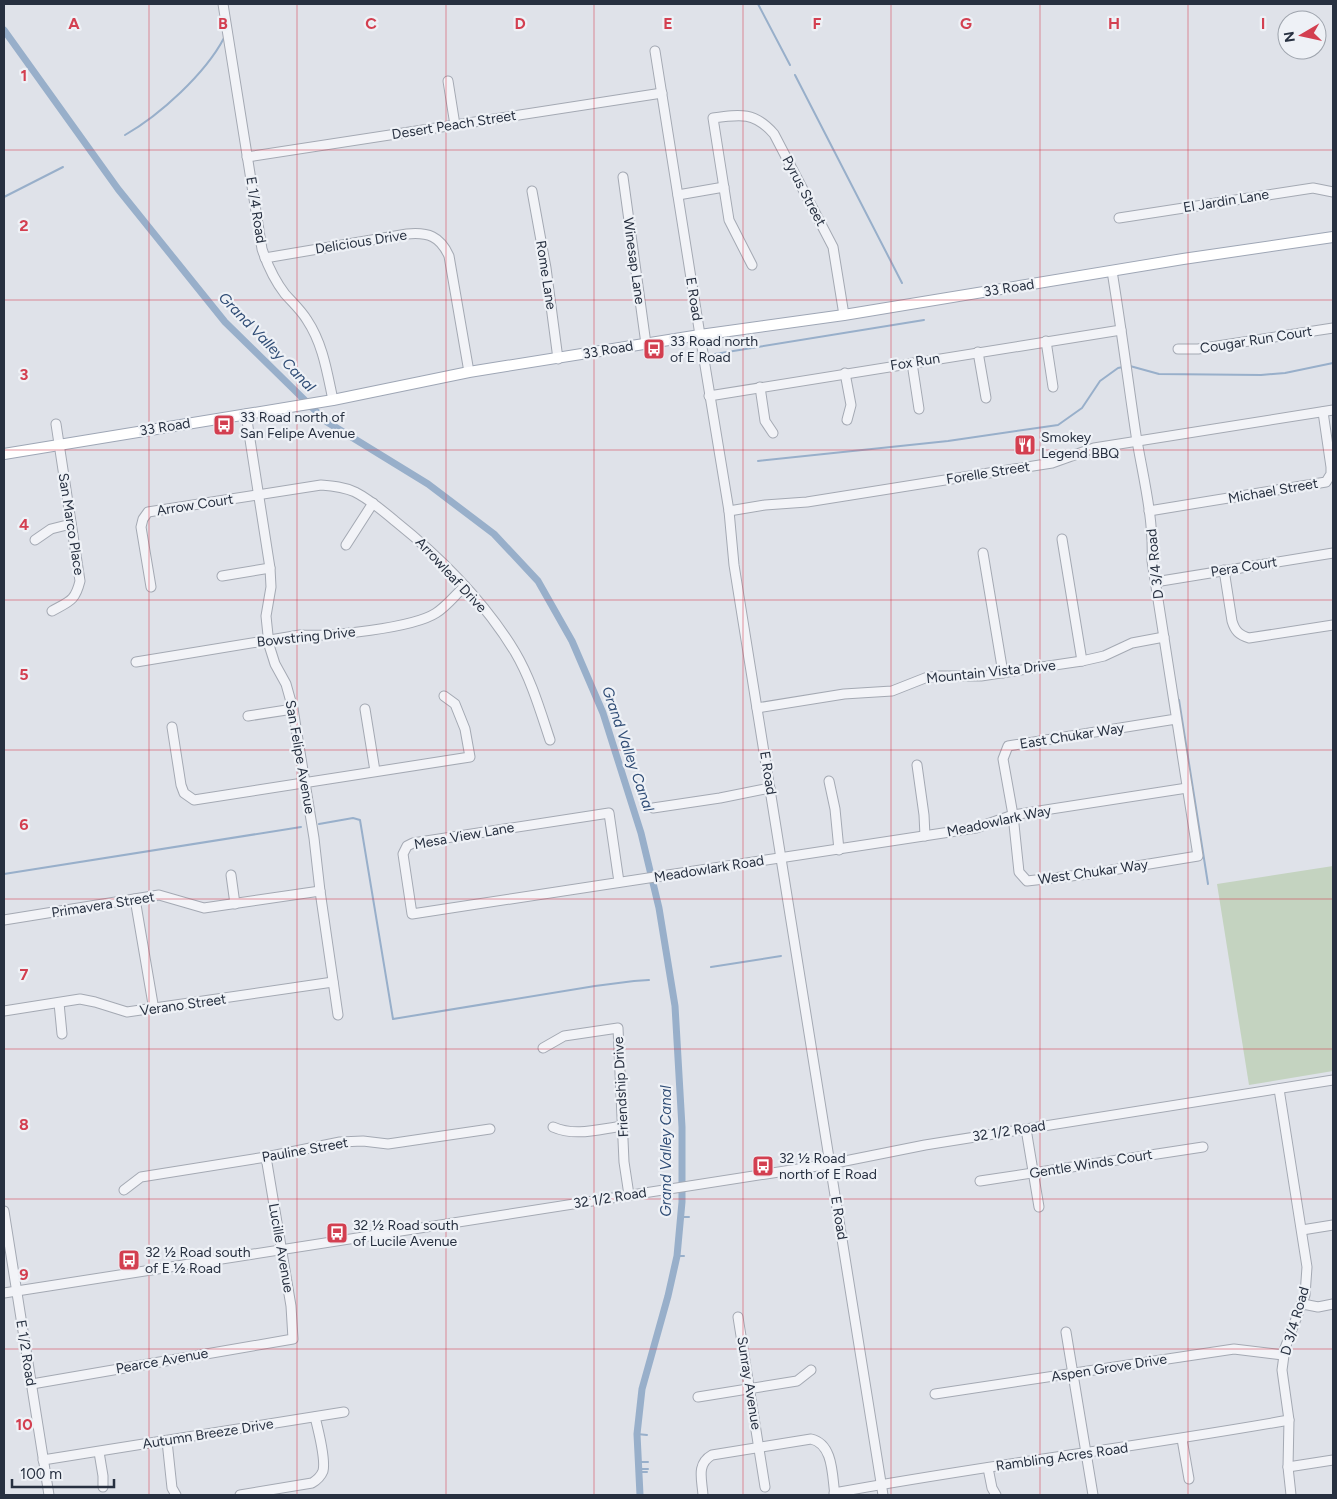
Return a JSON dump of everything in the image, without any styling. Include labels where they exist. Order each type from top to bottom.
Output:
[{"type":"main road","name":"33 Road","points":[[4,454],[333,400],[469,372],[700,335],[844,315],[1333,237]]},
{"type":"street","name":"E 1/4 Road","points":[[223,4],[262,249],[283,292],[306,318],[316,336],[326,364],[333,400]]},
{"type":"street","name":"E Road","points":[[656,51],[709,396],[729,511],[734,565],[883,1495]]},
{"type":"street","points":[[448,81],[455,125]]},
{"type":"street","name":"Desert Peach Street","points":[[247,157],[662,93]]},
{"type":"street","name":"Pyrus Street","points":[[724,187],[713,118],[733,115],[755,118],[764,123],[774,134],[833,247],[844,315]]},
{"type":"street","name":"Winesap Lane","points":[[623,177],[646,344]]},
{"type":"street","points":[[678,194],[724,187],[729,220],[752,265]]},
{"type":"street","name":"El Jardin Lane","points":[[1118,218],[1313,188],[1333,192]]},
{"type":"street","name":"Rome Lane","points":[[532,191],[546,268],[558,359]]},
{"type":"street","name":"Delicious Drive","points":[[265,258],[407,234],[432,236],[443,245],[449,256],[469,372]]},
{"type":"street","name":"D 3/4 Road","points":[[1112,271],[1149,511],[1153,540],[1152,561],[1155,582],[1198,856]]},
{"type":"street","name":"Cougar Run Court","points":[[1178,349],[1198,349],[1333,328]]},
{"type":"street","name":"Fox Run","points":[[709,396],[1121,330]]},
{"type":"street","points":[[1046,342],[1053,388]]},
{"type":"street","points":[[978,352],[986,398]]},
{"type":"street","points":[[912,363],[919,409]]},
{"type":"street","points":[[845,374],[851,405],[847,420]]},
{"type":"street","points":[[760,387],[765,421],[773,433]]},
{"type":"street","name":"Forelle Street","points":[[729,511],[765,505],[807,502],[1052,463],[1094,448],[1333,410]]},
{"type":"street","name":"Michael Street","points":[[1149,511],[1326,482],[1331,474],[1332,467],[1323,412]]},
{"type":"street","name":"San Felipe Avenue","points":[[246,414],[270,568],[271,586],[266,616],[268,640],[275,664],[286,684],[293,709],[314,838],[338,1015]]},
{"type":"street","name":"San Marco Place","points":[[52,611],[77,595],[80,581],[56,424]]},
{"type":"street","name":"Arrowleaf Drive","points":[[259,495],[321,485],[339,486],[355,492],[373,503],[428,547],[495,623],[515,652],[530,683],[550,740]]},
{"type":"street","name":"Arrow Court","points":[[151,587],[141,526],[148,512],[259,495]]},
{"type":"street","points":[[346,545],[373,503]]},
{"type":"street","points":[[35,540],[51,529],[71,524]]},
{"type":"street","points":[[1062,539],[1082,661]]},
{"type":"street","points":[[983,553],[1003,673]]},
{"type":"street","name":"Pera Court","points":[[1155,582],[1333,553]]},
{"type":"street","points":[[222,576],[270,568]]},
{"type":"street","points":[[1224,570],[1232,621],[1235,629],[1241,635],[1249,638],[1333,625]]},
{"type":"street","name":"Bowstring Drive","points":[[136,662],[300,635],[317,636],[412,623],[436,613],[464,586]]},
{"type":"street","name":"Mountain Vista Drive","points":[[757,708],[844,694],[892,691],[925,678],[937,676],[981,676],[1082,661],[1104,656],[1132,643],[1164,637]]},
{"type":"street","points":[[172,728],[181,785],[184,793],[194,800],[470,757],[465,729],[455,704],[444,696]]},
{"type":"street","points":[[248,716],[293,709]]},
{"type":"street","points":[[365,709],[376,771]]},
{"type":"street","name":"East Chukar Way","points":[[1013,815],[1003,759],[1008,746],[1176,719]]},
{"type":"street","points":[[917,765],[925,836]]},
{"type":"street","points":[[830,781],[839,850]]},
{"type":"street","points":[[654,808],[770,788]]},
{"type":"street","name":"Meadowlark Way","points":[[782,858],[976,828],[1013,815],[1187,788]]},
{"type":"street","name":"Mesa View Lane","points":[[619,882],[609,813],[412,843],[407,846],[403,854],[412,914],[636,880]]},
{"type":"street","name":"West Chukar Way","points":[[1013,815],[1019,872],[1027,881],[1088,874],[1198,856]]},
{"type":"street","name":"Meadowlark Road","points":[[636,880],[782,858]]},
{"type":"street","points":[[231,875],[235,904]]},
{"type":"street","name":"Primavera Street","points":[[4,920],[159,896],[204,908],[320,890]]},
{"type":"street","points":[[135,899],[154,1010]]},
{"type":"street","name":"Verano Street","points":[[4,1012],[80,999],[127,1012],[154,1010],[333,982]]},
{"type":"street","points":[[59,1002],[62,1034]]},
{"type":"street","name":"Friendship Drive","points":[[543,1048],[564,1036],[618,1028],[624,1162],[629,1195]]},
{"type":"street","name":"32 1/2 Road","points":[[4,1293],[830,1164],[924,1145],[1333,1080]]},
{"type":"street","name":"D 3/4 Road","points":[[1278,1089],[1302,1230],[1307,1276],[1302,1304],[1288,1337],[1283,1355],[1282,1381],[1289,1420],[1288,1467],[1291,1495]]},
{"type":"street","points":[[553,1127],[573,1133],[623,1126]]},
{"type":"street","name":"Pauline Street","points":[[124,1190],[141,1177],[266,1157],[340,1142],[362,1141],[388,1144],[490,1129]]},
{"type":"street","points":[[1026,1129],[1039,1207]]},
{"type":"street","name":"Gentle Winds Court","points":[[980,1181],[1203,1147]]},
{"type":"street","name":"Lucille Avenue","points":[[266,1157],[291,1306],[293,1339]]},
{"type":"street","name":"E 1/2 Road","points":[[4,1211],[49,1495]]},
{"type":"street","points":[[1302,1230],[1333,1226]]},
{"type":"street","points":[[1302,1304],[1318,1307],[1333,1304]]},
{"type":"street","name":"Sunray Avenue","points":[[738,1317],[765,1487]]},
{"type":"street","points":[[1066,1332],[1093,1495]]},
{"type":"street","name":"Pearce Avenue","points":[[32,1384],[293,1339]]},
{"type":"street","name":"Aspen Grove Drive","points":[[935,1394],[1234,1348],[1283,1355]]},
{"type":"street","points":[[698,1397],[797,1381],[811,1370]]},
{"type":"street","name":"Autumn Breeze Drive","points":[[43,1460],[344,1412]]},
{"type":"street","points":[[240,1495],[312,1483],[319,1478],[323,1471],[323,1462],[316,1417]]},
{"type":"street","name":"Rambling Acres Road","points":[[835,1494],[882,1484],[1182,1439],[1289,1420]]},
{"type":"street","points":[[703,1495],[701,1469],[706,1458],[712,1455],[811,1439],[820,1442],[826,1448],[835,1494]]},
{"type":"street","points":[[1182,1439],[1189,1479]]},
{"type":"street","points":[[167,1441],[172,1488],[176,1495]]},
{"type":"street","points":[[99,1452],[103,1487]]},
{"type":"street","points":[[1288,1467],[1333,1460]]},
{"type":"street","points":[[988,1468],[992,1488],[996,1495]]},
{"type":"green space","points":[[1333,866],[1333,1071],[1249,1085],[1217,884]]},
{"type":"waterway","points":[[758,4],[790,65]]},
{"type":"waterway","name":"Grand Valley Canal","points":[[4,30],[118,189],[225,322],[327,422],[428,484],[494,534],[538,581],[572,641],[603,713],[641,833],[659,908],[675,1006],[682,1127],[682,1202],[677,1256],[642,1389],[637,1434],[640,1495]]},
{"type":"waterway","points":[[125,135],[139,127],[167,105],[194,79],[216,52],[224,38]]},
{"type":"waterway","points":[[795,75],[902,283]]},
{"type":"waterway","points":[[4,197],[63,167]]},
{"type":"waterway","points":[[715,354],[924,320]]},
{"type":"waterway","points":[[1130,366],[1159,374],[1261,375],[1285,373],[1333,363]]},
{"type":"waterway","points":[[758,461],[948,441],[1058,425],[1082,408],[1100,381],[1118,368],[1123,367]]},
{"type":"waterway","points":[[1179,700],[1208,884]]},
{"type":"waterway","points":[[319,824],[353,818],[360,820],[393,1019],[595,986],[649,980]]},
{"type":"waterway","points":[[4,874],[301,827]]},
{"type":"waterway","points":[[711,967],[781,956]]},
{"type":"waterway","name":"Grand Valley Canal","points":[[680,1217],[689,1217]]},
{"type":"waterway","name":"Grand Valley Canal","points":[[677,1256],[684,1256]]},
{"type":"waterway","points":[[637,1434],[647,1435]]},
{"type":"waterway","points":[[638,1462],[648,1462]]},
{"type":"waterway","points":[[639,1469],[648,1469]]},
{"type":"waterway","points":[[639,1472],[647,1472]]},
{"type":"place","name":"33 Road north of E Road","points":[[654,349]]},
{"type":"place","name":"33 Road north of San Felipe Avenue","points":[[224,425]]},
{"type":"place","name":"Smokey Legend BBQ","points":[[1025,445]]},
{"type":"place","name":"32 ½ Road north of E Road","points":[[763,1166]]},
{"type":"place","name":"32 ½ Road south of Lucile Avenue","points":[[337,1233]]},
{"type":"place","name":"32 ½ Road south of E ½ Road","points":[[129,1260]]}]
